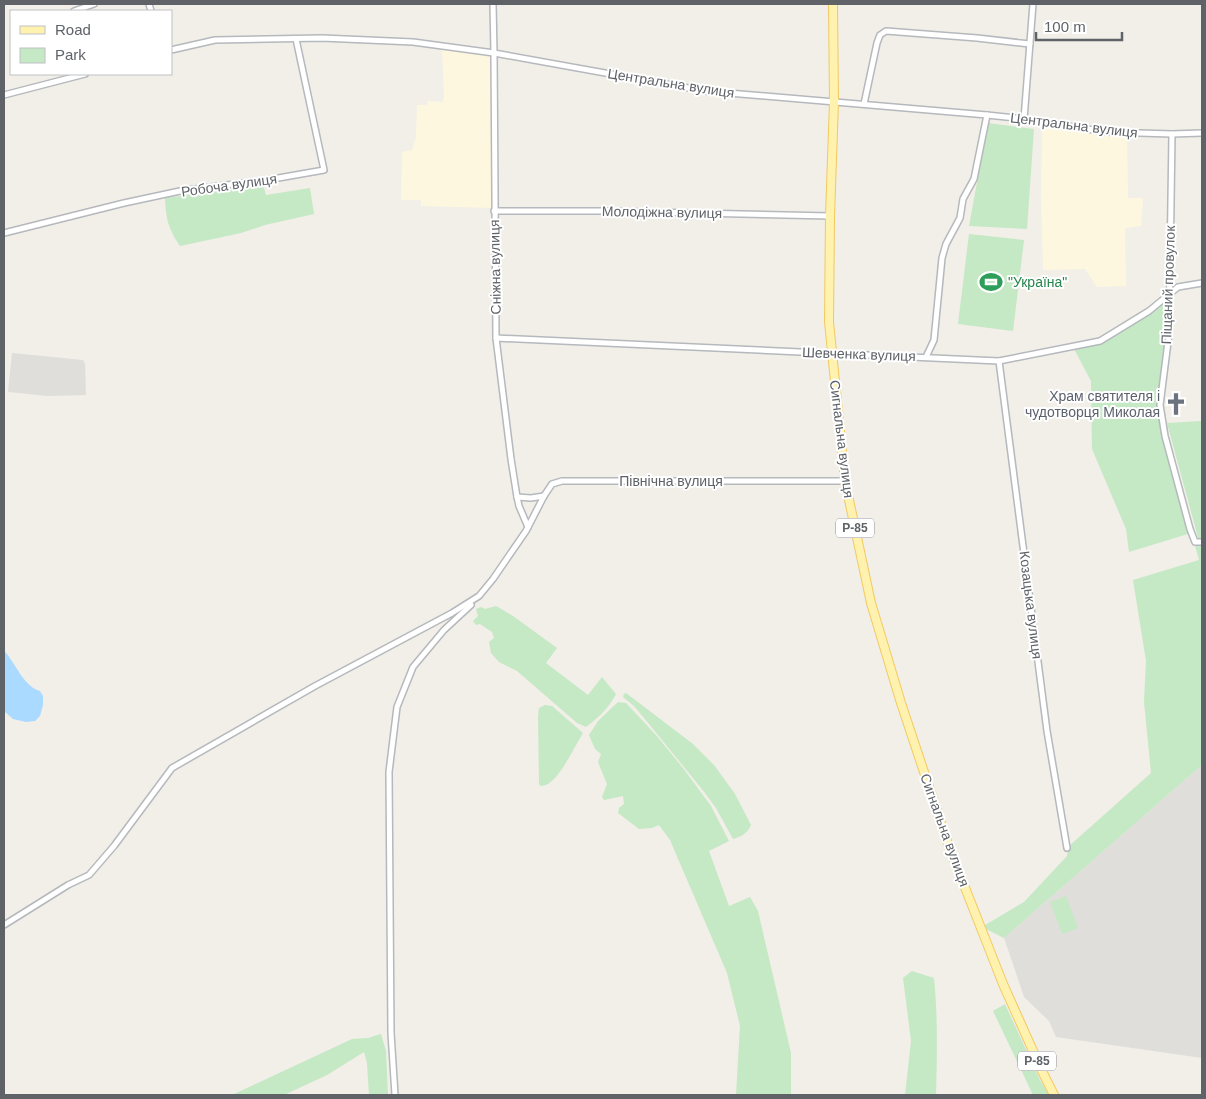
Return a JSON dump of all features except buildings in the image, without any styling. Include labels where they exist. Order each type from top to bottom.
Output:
[{"type":"main road","name":"Сигнальна вулиця","points":[[833,4],[834,102],[829,322],[845,481],[871,603],[901,703],[949,847],[1003,984],[1054,1095]]},
{"type":"street","points":[[77,10],[94,4]]},
{"type":"street","name":"Сніжна вулиця","points":[[493,4],[496,338],[517,497],[527,529]]},
{"type":"street","points":[[1024,119],[1033,4]]},
{"type":"street","points":[[864,104],[877,43],[880,35],[886,31],[1030,44]]},
{"type":"street","name":"Центральна вулиця","points":[[172,50],[215,40],[322,38],[413,42],[494,53],[705,91],[986,115],[1106,132],[1202,133]]},
{"type":"street","name":"Робоча вулиця","points":[[4,233],[180,191],[267,180],[324,170],[296,39]]},
{"type":"street","points":[[4,95],[81,75]]},
{"type":"street","points":[[926,357],[934,340],[942,258],[946,244],[960,218],[964,199],[974,179],[986,115]]},
{"type":"street","name":"Піщаний провулок","points":[[1172,134],[1169,334],[1160,406],[1165,436],[1190,529],[1195,542],[1202,542]]},
{"type":"street","name":"Молодіжна вулиця","points":[[494,211],[604,211],[830,216]]},
{"type":"street","name":"Шевченка вулиця","points":[[496,338],[999,361],[1100,341],[1149,311],[1178,287],[1202,283]]},
{"type":"street","name":"Козацька вулиця","points":[[999,361],[1047,731],[1068,848]]},
{"type":"street","name":"Північна вулиця","points":[[479,596],[527,529],[552,484],[562,481],[845,481]]},
{"type":"street","points":[[517,497],[531,498],[544,496]]},
{"type":"street","points":[[4,925],[68,885],[89,875],[114,846],[172,768],[315,686],[452,613],[479,596]]},
{"type":"street","points":[[395,1095],[391,1033],[389,772],[397,707],[413,666],[444,630],[479,596]]},
{"type":"shaded area","points":[[442,48],[494,54],[494,208],[421,206],[421,200],[401,200],[402,152],[412,150],[416,137],[417,105],[427,105],[428,101],[443,102]]},
{"type":"shaded area","points":[[1042,122],[1127,133],[1128,198],[1143,198],[1141,226],[1125,228],[1126,286],[1097,287],[1085,269],[1043,270],[1041,198]]},
{"type":"shaded area","points":[[12,353],[83,360],[85,364],[86,395],[48,396],[8,392]]},
{"type":"shaded area","points":[[1202,765],[1202,1058],[1056,1037],[1049,1021],[1024,997],[1004,938]]},
{"type":"green space","points":[[988,123],[1034,129],[1027,229],[969,226]]},
{"type":"green space","points":[[263,185],[266,195],[310,188],[314,214],[265,225],[241,233],[180,246],[168,223],[165,198]]},
{"type":"green space","name":"\"Україна\"","points":[[969,234],[1024,240],[1013,331],[958,324]]},
{"type":"green space","points":[[1169,296],[1169,334],[1159,406],[1191,533],[1129,552],[1126,529],[1092,449],[1091,381],[1073,347],[1100,342]]},
{"type":"green space","points":[[1201,346],[1202,542],[1199,541],[1167,423],[1201,421]]},
{"type":"green space","points":[[1194,542],[1202,543],[1202,765],[1004,938],[982,927],[1024,902],[1067,856],[1068,847],[1151,773],[1144,702],[1146,661],[1133,580],[1199,560]]},
{"type":"green space","points":[[496,606],[557,648],[546,663],[588,695],[602,677],[616,694],[610,704],[586,727],[577,723],[517,671],[499,662],[491,653],[489,642],[494,638],[492,632],[480,624],[476,625],[473,621],[478,616],[476,609]]},
{"type":"green space","points":[[626,693],[693,744],[714,765],[735,794],[751,825],[746,833],[733,839],[716,808],[705,793],[634,706],[623,697]]},
{"type":"green space","points":[[618,702],[626,703],[683,768],[711,806],[729,841],[709,851],[729,906],[750,897],[758,911],[791,1053],[791,1095],[736,1095],[740,1026],[727,973],[670,840],[659,825],[652,828],[639,829],[618,813],[619,808],[624,804],[623,796],[604,800],[602,797],[607,784],[598,762],[601,754],[595,749],[589,735],[598,721]]},
{"type":"green space","points":[[545,705],[552,706],[583,733],[558,774],[548,784],[540,786],[538,717],[539,708]]},
{"type":"green space","points":[[1066,896],[1078,928],[1062,934],[1050,902]]},
{"type":"green space","points":[[912,971],[934,978],[937,1022],[936,1095],[905,1095],[911,1041],[903,978]]},
{"type":"green space","points":[[1005,1004],[1040,1080],[1049,1095],[1033,1095],[993,1011]]},
{"type":"green space","points":[[381,1034],[386,1051],[388,1095],[369,1095],[367,1063],[364,1052],[327,1075],[284,1095],[232,1095],[352,1039],[368,1038]]},
{"type":"water","points":[[4,651],[26,681],[40,691],[43,696],[40,716],[35,721],[26,722],[13,719],[4,711]]},
{"type":"place","name":"\"Україна\"","points":[[991,282]]},
{"type":"place","name":"Храм святителя і чудотворця Миколая","points":[[1176,404]]}]
